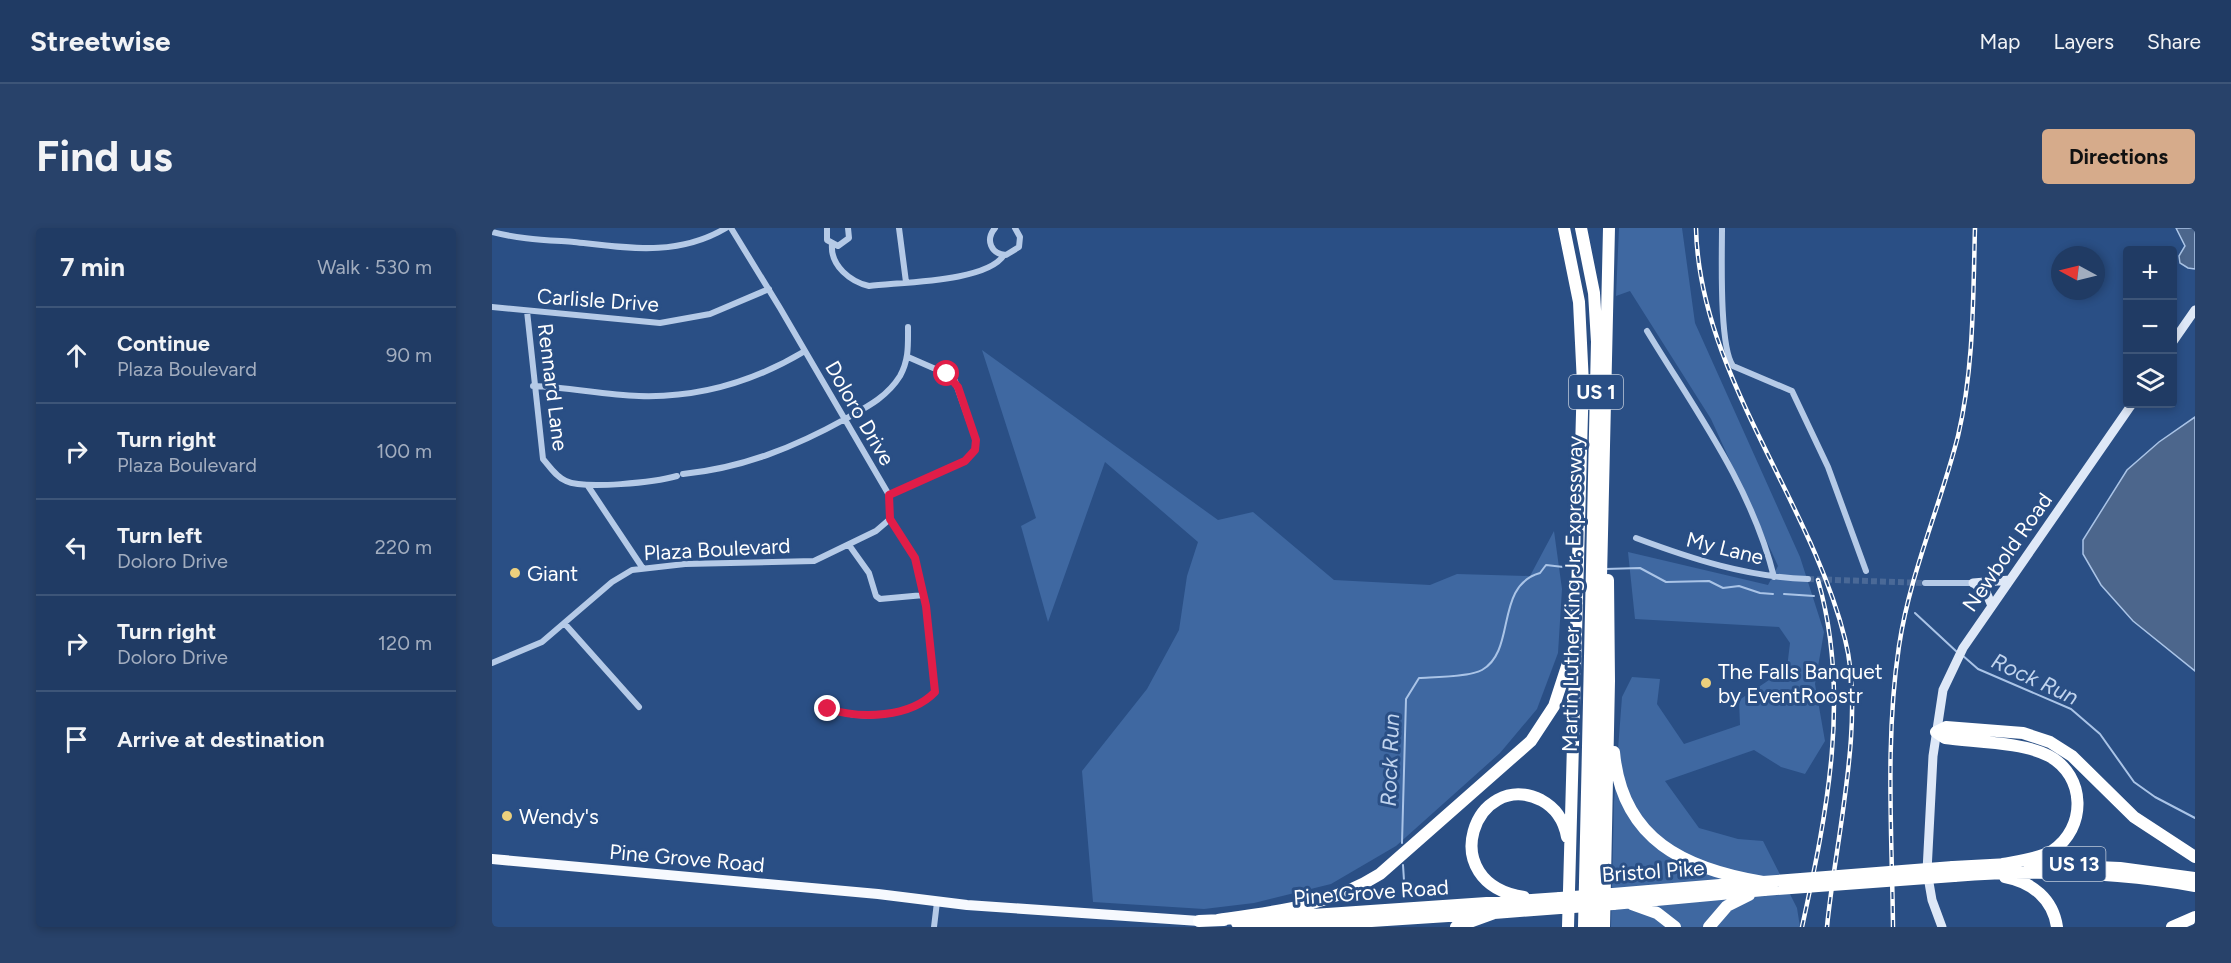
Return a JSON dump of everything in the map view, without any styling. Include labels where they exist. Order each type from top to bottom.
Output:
[{"type":"highway","points":[[1218,920],[1277,912],[1319,903],[1358,887],[1389,867],[1515,758],[1544,724],[1565,679],[1576,614],[1592,583],[1579,302],[1564,228]]},
{"type":"highway","name":"Martin Luther King Jr. Expressway","points":[[1581,228],[1592,278],[1596,325],[1592,557]]},
{"type":"highway","points":[[1602,228],[1607,272]]},
{"type":"highway","name":"Martin Luther King Jr. Expressway","points":[[1592,557],[1609,228]]},
{"type":"highway","points":[[1615,228],[1592,583],[1610,681],[1617,772],[1627,801],[1644,829],[1668,850],[1696,866],[1764,886]]},
{"type":"highway","name":"Martin Luther King Jr. Expressway","points":[[1584,927],[1592,583]]},
{"type":"highway","name":"Martin Luther King Jr. Expressway","points":[[1592,583],[1593,927]]},
{"type":"highway","points":[[1568,927],[1576,614]]},
{"type":"highway","points":[[1604,927],[1610,681]]},
{"type":"highway","points":[[1935,732],[1946,727],[2016,732],[2050,741],[2072,756],[2140,822],[2195,857]]},
{"type":"highway","points":[[1935,732],[1945,738],[2044,754],[2061,765],[2072,780],[2078,807],[2075,822],[2066,838],[2043,855],[2003,864]]},
{"type":"highway","points":[[1546,899],[1506,893],[1482,877],[1475,867],[1471,854],[1475,824],[1482,813],[1496,801],[1516,795],[1534,798],[1551,807],[1559,815],[1565,827],[1570,852]]},
{"type":"highway","name":"US 13","points":[[1613,899],[1628,902],[1764,886],[1953,872],[2003,864],[2097,866],[2195,878]]},
{"type":"highway","name":"US 13","points":[[1953,872],[2096,874],[2195,886]]},
{"type":"highway","points":[[1980,874],[2013,878],[2032,886],[2050,905],[2057,927]]},
{"type":"highway","points":[[1709,927],[1721,912],[1734,902],[1764,886]]},
{"type":"highway","name":"Bristol Pike","points":[[1546,899],[1560,903],[1764,886]]},
{"type":"highway","name":"Pine Grove Road","points":[[1198,921],[1546,899]]},
{"type":"highway","points":[[1628,902],[1657,913],[1675,927]]},
{"type":"highway","name":"US 13","points":[[1494,913],[1560,903]]},
{"type":"highway","points":[[1456,927],[1494,913]]},
{"type":"highway","name":"Pine Grove Road","points":[[1198,921],[1311,924],[1494,913]]},
{"type":"highway","points":[[2172,927],[2195,917]]},
{"type":"main road","points":[[2177,336],[2195,310]]},
{"type":"main road","name":"Newbold Road","points":[[1942,927],[1932,900],[1927,864],[1935,732],[1943,690],[1955,659],[1962,648],[2129,408]]},
{"type":"main road","points":[[1973,583],[2010,580]]},
{"type":"main road","points":[[1973,583],[1986,592],[1992,606]]},
{"type":"main road","points":[[492,852],[512,861]]},
{"type":"main road","name":"Pine Grove Road","points":[[492,859],[878,894],[947,898],[994,905]]},
{"type":"main road","name":"Pine Grove Road","points":[[878,894],[937,902],[1198,921]]},
{"type":"street","points":[[492,232],[515,237],[650,250],[683,246],[726,228]]},
{"type":"street","name":"Doloro Drive","points":[[731,228],[889,495],[890,519]]},
{"type":"street","points":[[827,228],[826,236],[832,244],[833,254],[842,271],[858,284],[869,286],[976,274],[996,265],[1004,255]]},
{"type":"street","points":[[832,244],[838,246],[847,242],[850,234],[848,228]]},
{"type":"street","points":[[899,228],[906,282]]},
{"type":"street","points":[[995,228],[991,234],[990,244],[996,252],[1004,255],[1011,254],[1019,247],[1020,237],[1015,228]]},
{"type":"street","points":[[1722,228],[1724,324],[1729,361],[1733,366],[1792,391],[1828,467],[1866,571]]},
{"type":"street","name":"Carlisle Drive","points":[[492,306],[641,322],[670,322],[710,314],[769,289]]},
{"type":"street","name":"Rennard Lane","points":[[527,311],[533,386],[543,459],[564,481],[588,486]]},
{"type":"street","points":[[642,567],[588,486],[714,471],[769,456],[845,420],[886,394],[899,377],[908,357],[908,327]]},
{"type":"street","points":[[1647,331],[1708,426],[1734,472],[1757,527],[1774,577]]},
{"type":"street","points":[[533,386],[631,396],[685,394],[744,381],[805,351]]},
{"type":"street","points":[[889,495],[965,461],[972,455],[976,444],[956,381],[947,374],[908,357]]},
{"type":"street","points":[[828,709],[846,714],[882,715],[928,700],[935,692],[924,595],[915,558],[890,519]]},
{"type":"street","name":"Plaza Boulevard","points":[[492,663],[532,648],[565,624],[612,582],[642,567],[814,561],[849,546],[876,531],[890,519]]},
{"type":"street","name":"My Lane","points":[[1636,538],[1711,564],[1774,577],[1808,579]]},
{"type":"street","points":[[849,546],[868,573],[876,596],[880,599],[924,595]]},
{"type":"street","points":[[1925,583],[1973,583]]},
{"type":"street","points":[[565,624],[639,708]]},
{"type":"street","points":[[934,927],[937,902]]},
{"type":"shaded area","points":[[1619,228],[1682,228],[1695,323],[1800,557],[1824,632],[1815,684],[1825,741],[1805,774],[1781,767],[1754,750],[1665,781],[1699,828],[1738,839],[1763,841],[1797,908],[1800,927],[1611,927],[1614,802],[1622,697],[1632,677],[1660,679],[1657,704],[1684,744],[1740,725],[1739,700],[1787,668],[1790,643],[1779,627],[1635,619],[1628,552],[1768,585],[1778,566],[1711,419],[1630,291],[1616,296]]},
{"type":"shaded area","points":[[2176,228],[2195,228],[2195,269],[2180,263],[2179,256],[2185,246]]},
{"type":"shaded area","points":[[982,350],[1218,520],[1253,512],[1334,580],[1430,585],[1457,574],[1530,576],[1554,531],[1562,589],[1558,653],[1537,709],[1500,753],[1396,846],[1331,884],[1254,903],[1204,909],[1093,902],[1082,771],[1147,689],[1179,630],[1187,576],[1198,542],[1105,462],[1048,622],[1021,526],[1036,518]]},
{"type":"shaded area","points":[[2195,417],[2195,671],[2133,621],[2101,585],[2083,554],[2083,540],[2127,470],[2159,442]]},
{"type":"waterway","name":"Rock Run","points":[[1402,843],[1406,699],[1419,678],[1461,675],[1482,670],[1493,661],[1499,648],[1516,591],[1526,580],[1540,573],[1546,565],[1572,568]]},
{"type":"waterway","name":"Rock Run","points":[[1605,569],[1640,568],[1666,582],[1709,581],[1723,588],[1739,586],[1760,593],[1773,594]]},
{"type":"waterway","name":"Rock Run","points":[[1784,594],[1814,596]]},
{"type":"waterway","name":"Rock Run","points":[[1915,613],[1957,652]]},
{"type":"waterway","name":"Rock Run","points":[[1962,655],[1978,669],[2071,709],[2100,734],[2134,782],[2155,797],[2195,818]]},
{"type":"waterway","name":"Rock Run","points":[[1403,865],[1405,896]]},
{"type":"tunnel","points":[[1808,579],[1925,583]]},
{"type":"railway","points":[[1696,228],[1702,282],[1716,334],[1735,385],[1829,587],[1845,639],[1851,671],[1851,743],[1827,927]]},
{"type":"railway","points":[[1893,927],[1890,786],[1892,716],[1899,646],[1910,592],[1951,462],[1963,410],[1972,333],[1975,228]]},
{"type":"railway","points":[[1802,927],[1820,841],[1832,754],[1833,667],[1828,623],[1818,580]]},
{"type":"place","name":"Giant","points":[[515,573]]},
{"type":"place","name":"The Falls Banquet by EventRoostr","points":[[1706,683]]},
{"type":"place","name":"Wendy's","points":[[507,816]]},
{"type":"route","points":[[828,709],[846,714],[882,715],[928,700],[935,692],[926,606],[915,558],[888,515],[891,502],[889,495],[965,461],[975,450],[976,440],[956,381],[947,374]]}]
